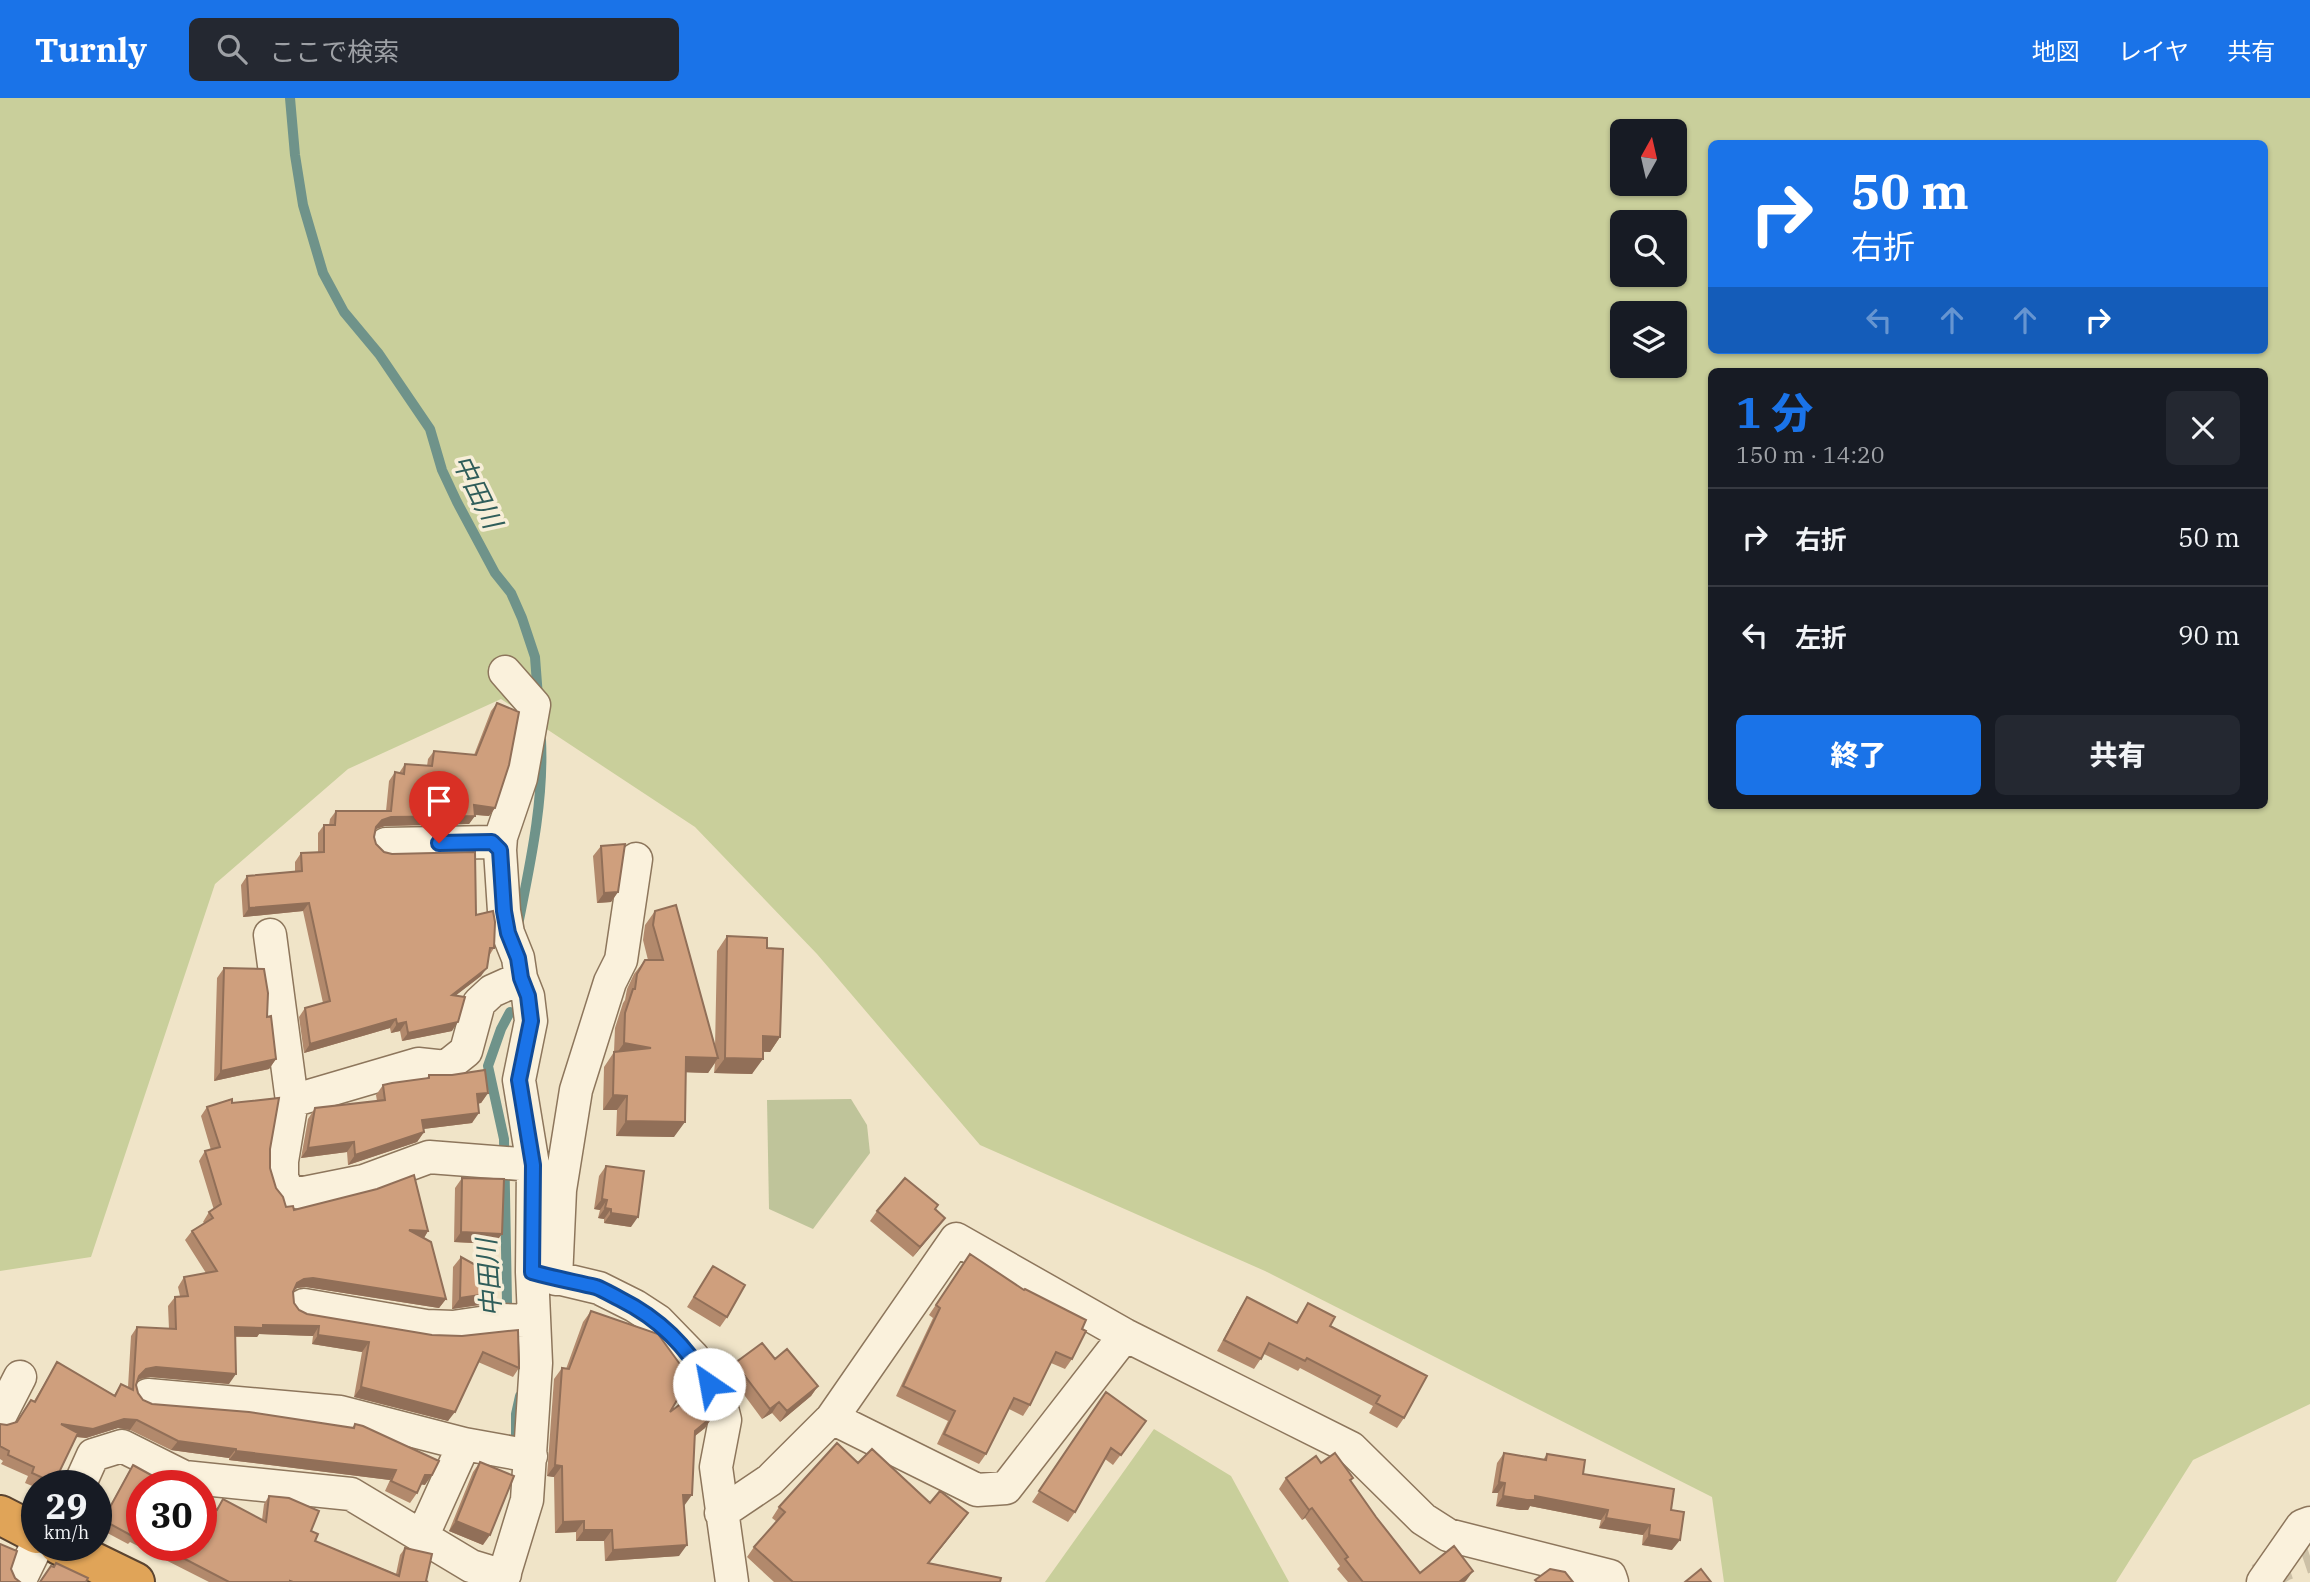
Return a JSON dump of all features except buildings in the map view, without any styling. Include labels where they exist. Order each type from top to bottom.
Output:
[{"type":"highway","points":[[0,1515],[21,1526]]},
{"type":"highway","points":[[92,1561],[135,1582]]},
{"type":"street","points":[[505,672],[534,705],[521,778],[501,837],[500,850],[504,911],[508,933],[528,996],[531,1021],[519,1080],[517,1164],[544,1275]]},
{"type":"street","points":[[386,844],[492,842],[500,850]]},
{"type":"street","points":[[86,1470],[93,1455],[122,1446],[184,1477],[351,1494],[471,1566],[495,1574],[527,1500],[536,1363],[533,1321],[561,1190],[576,1090],[610,982],[621,960],[636,859]]},
{"type":"street","points":[[270,935],[292,1101],[282,1161],[282,1177],[287,1191],[304,1193],[364,1181],[429,1157],[517,1164]]},
{"type":"street","points":[[292,1101],[418,1064],[446,1067],[466,1051],[479,1003],[492,992],[521,978]]},
{"type":"street","points":[[721,1513],[770,1480],[832,1418],[956,1239],[1125,1335],[1350,1448],[1423,1519],[1448,1535],[1610,1576],[1612,1582]]},
{"type":"street","points":[[544,1275],[598,1288],[635,1306],[658,1321],[693,1357],[722,1408],[725,1420],[716,1467],[732,1582]]},
{"type":"street","points":[[304,1305],[426,1326],[453,1327],[501,1320],[533,1321]]},
{"type":"street","points":[[832,1418],[977,1490],[1006,1488],[1125,1335]]},
{"type":"street","points":[[0,1416],[20,1377]]},
{"type":"street","points":[[148,1395],[340,1412],[464,1444],[531,1456]]},
{"type":"street","points":[[422,1537],[464,1444]]},
{"type":"street","points":[[2263,1582],[2302,1526],[2310,1523]]},
{"type":"street","points":[[19,1582],[29,1561]]},
{"type":"green space","points":[[0,98],[2310,98],[2310,1404],[2193,1460],[2116,1582],[1724,1582],[1712,1497],[1265,1271],[980,1145],[817,954],[695,827],[501,699],[348,769],[215,884],[91,1257],[0,1271]]},
{"type":"green space","points":[[851,1099],[867,1125],[870,1153],[813,1229],[769,1209],[767,1100]]},
{"type":"green space","points":[[1154,1429],[1231,1476],[1289,1582],[1045,1582]]},
{"type":"waterway","name":"中田川","points":[[290,98],[303,205],[323,273],[344,312],[379,354],[430,429],[442,470],[457,502],[495,573],[511,593],[522,618],[535,657],[538,697]]},
{"type":"waterway","name":"中田川","points":[[518,925],[538,810],[541,740]]},
{"type":"waterway","name":"中田川","points":[[509,1317],[504,1139],[488,1066],[510,1012]]},
{"type":"waterway","name":"中田川","points":[[516,1440],[516,1414],[520,1396]]},
{"type":"tunnel","points":[[2260,1579],[2283,1565],[2310,1556]]},
{"type":"route","points":[[439,843],[492,842],[500,850],[504,911],[508,933],[528,996],[531,1021],[519,1080],[532,1150],[532,1272],[598,1288],[635,1306],[658,1321],[677,1339],[693,1357],[709,1384]]}]
